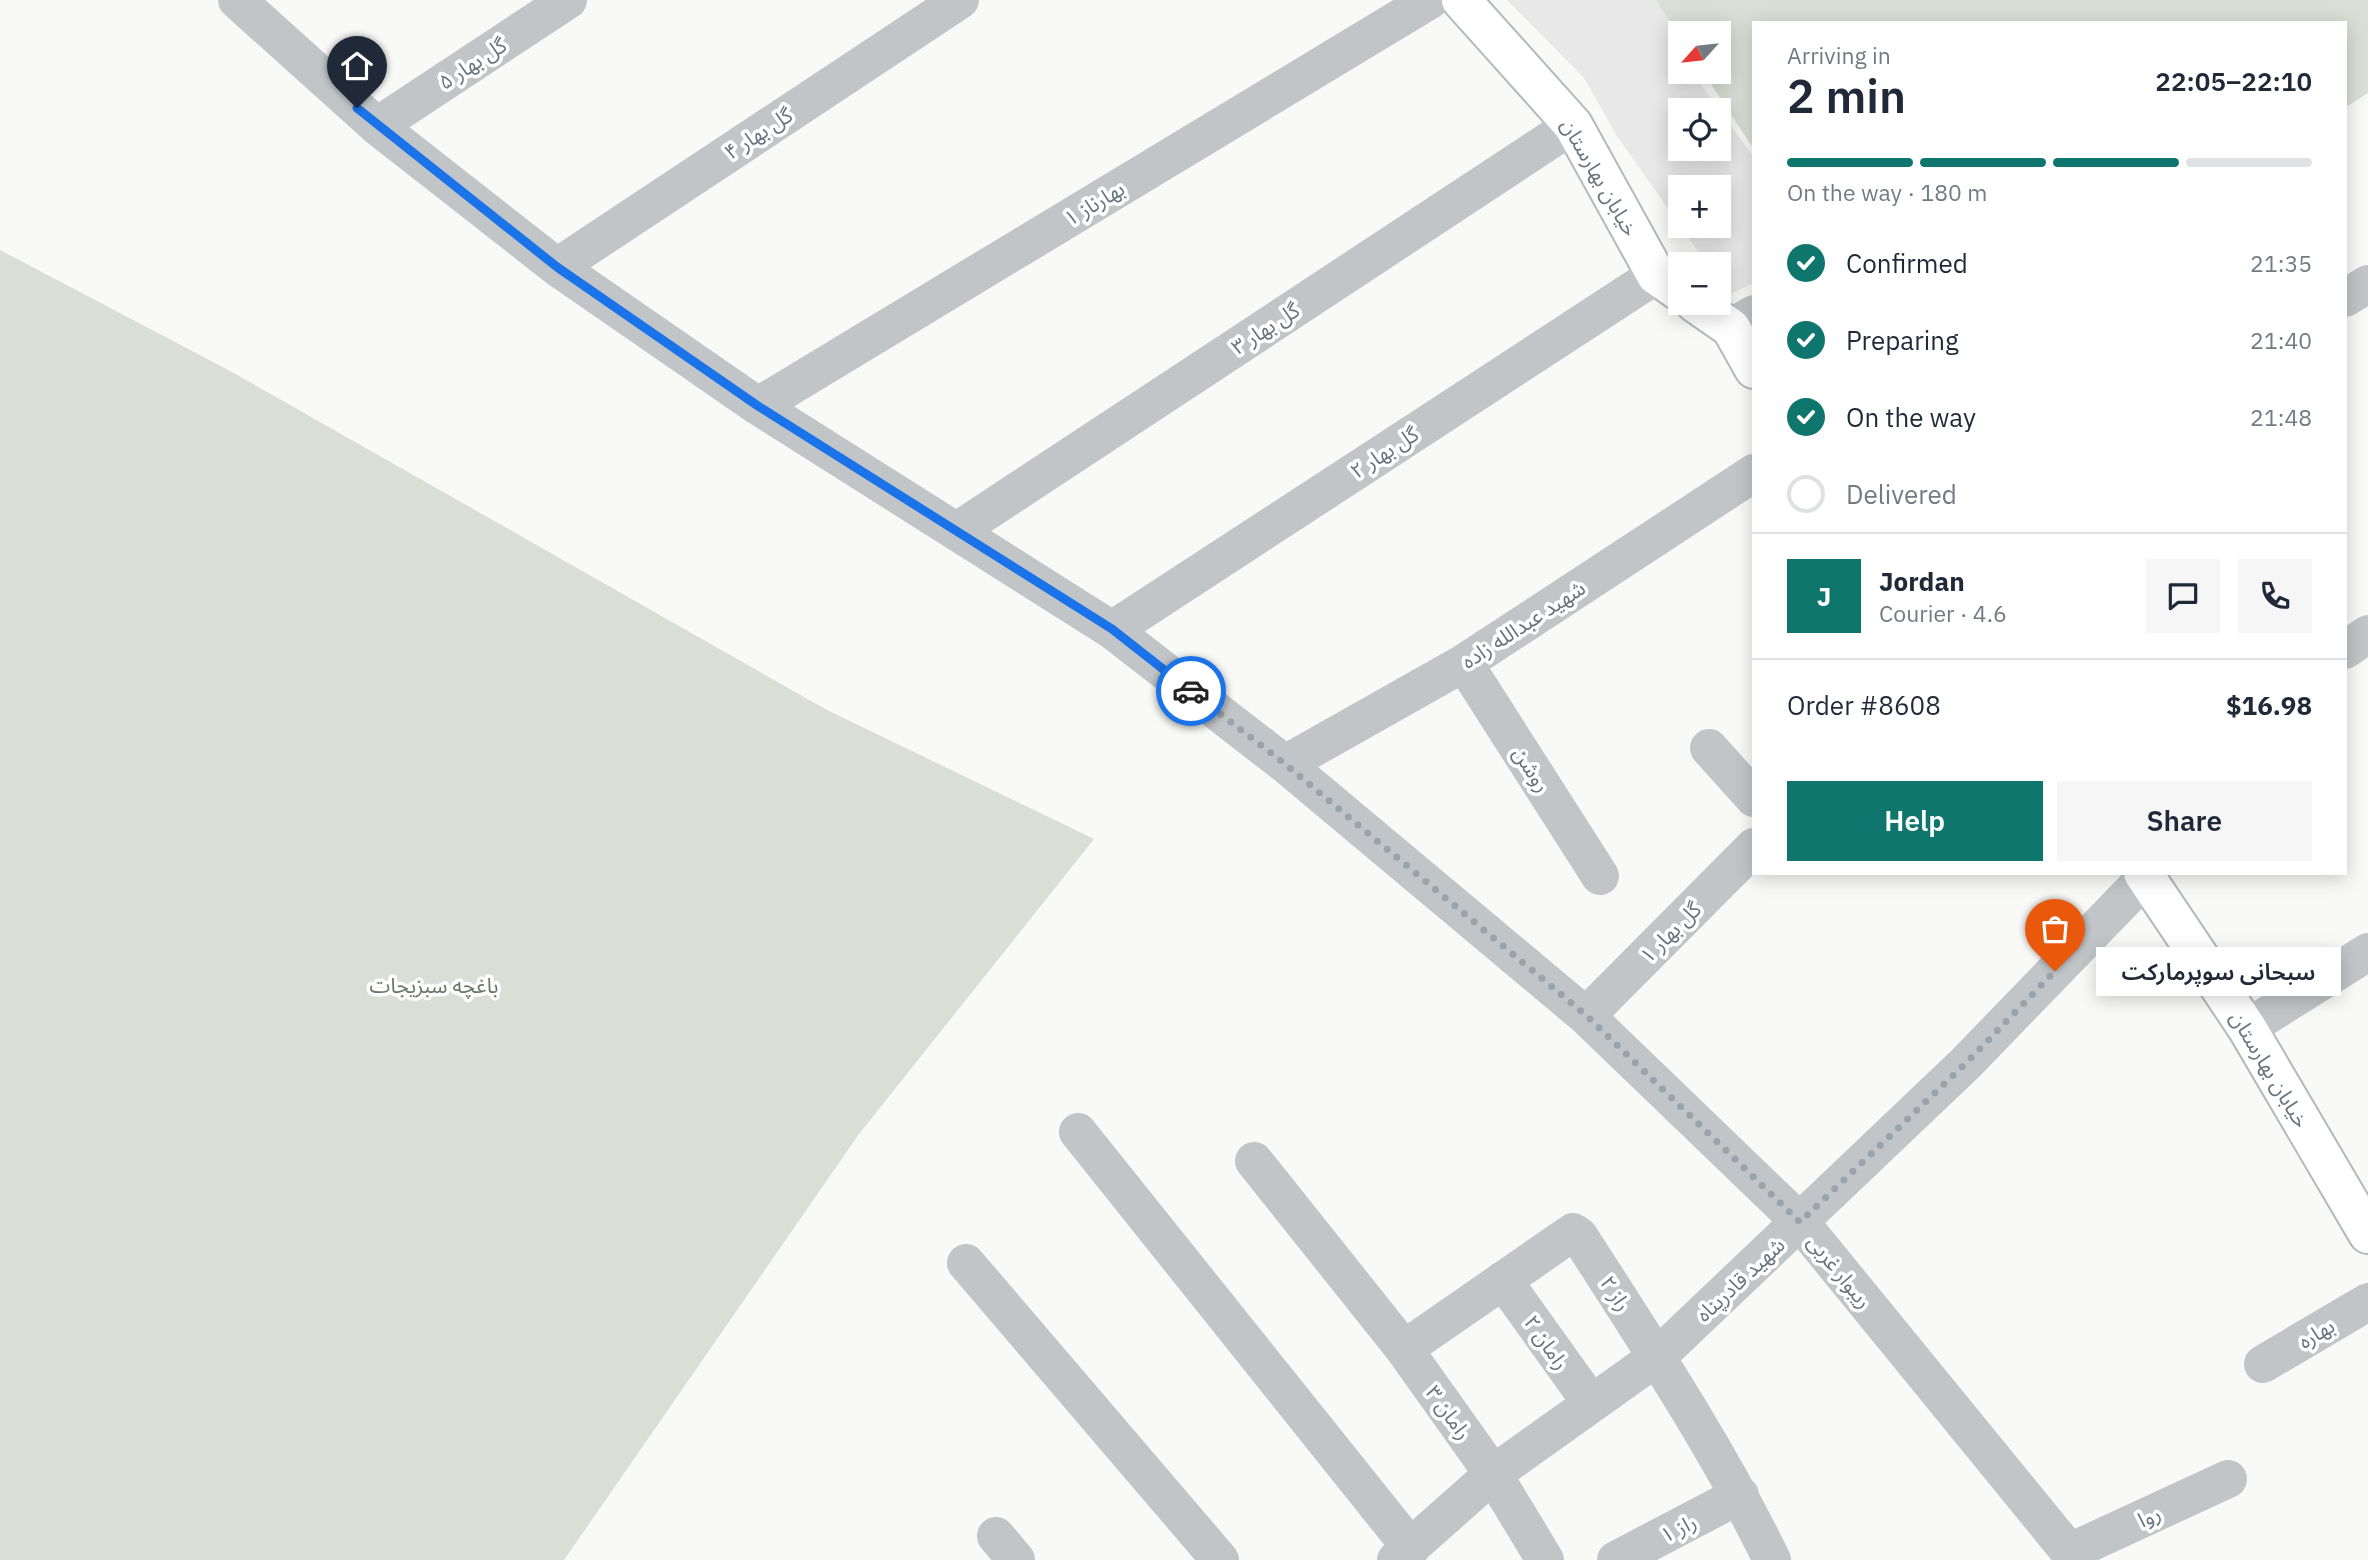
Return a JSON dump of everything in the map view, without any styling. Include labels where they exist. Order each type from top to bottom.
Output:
[{"type":"main road","name":"خیابان بهارستان","points":[[1461,0],[1573,125],[1668,283]]},
{"type":"main road","points":[[1742,321],[1752,361]]},
{"type":"main road","name":"خیابان بهارستان","points":[[2144,875],[2247,1028],[2368,1234]]},
{"type":"street","name":"ریبوار غربی","points":[[237,0],[377,125],[557,267],[758,406],[1112,629],[1285,764],[1587,1016],[1800,1222],[2073,1556]]},
{"type":"street","name":"گل بهار ۵","points":[[377,125],[568,0]]},
{"type":"street","name":"گل بهار ۴","points":[[557,267],[960,0]]},
{"type":"street","name":"بهارناز ۱","points":[[758,406],[1430,0]]},
{"type":"street","name":"گل بهار ۳","points":[[957,531],[1573,125]]},
{"type":"street","name":"گل بهار ۲","points":[[1112,629],[1668,283]]},
{"type":"street","points":[[2347,297],[2368,284]]},
{"type":"street","name":"شهید عبدالله زاده","points":[[1285,764],[1464,663],[1752,474]]},
{"type":"street","points":[[2347,649],[2368,634]]},
{"type":"street","name":"روشن","points":[[1464,663],[1600,876]]},
{"type":"street","points":[[1709,748],[1752,796]]},
{"type":"street","name":"گل بهار ۱","points":[[1587,1016],[1752,850]]},
{"type":"street","name":"شهید قادرپناه","points":[[1404,1554],[1493,1474],[1657,1357],[1965,1064],[2144,875]]},
{"type":"street","points":[[2247,1028],[2368,952]]},
{"type":"street","points":[[1078,1132],[1404,1554]]},
{"type":"street","name":"رامان ۳","points":[[1254,1161],[1404,1349],[1493,1474]]},
{"type":"street","name":"راز ۲","points":[[1503,1280],[1573,1232],[1579,1236],[1741,1495],[1772,1560]]},
{"type":"street","points":[[966,1263],[1220,1560]]},
{"type":"street","points":[[1404,1349],[1503,1280]]},
{"type":"street","name":"رامان ۲","points":[[1503,1280],[1591,1403]]},
{"type":"street","name":"بهاره","points":[[2263,1364],[2368,1302]]},
{"type":"street","points":[[1493,1474],[1545,1560]]},
{"type":"street","name":"روا","points":[[2073,1556],[2228,1479]]},
{"type":"street","name":"راز ۱","points":[[1616,1560],[1741,1495]]},
{"type":"shaded area","points":[[1507,0],[1656,0],[1670,21],[1668,21],[1668,84],[1701,84],[1711,98],[1668,98],[1668,161],[1731,161],[1731,126],[1752,155],[1752,284],[1731,294],[1731,252],[1698,252],[1689,238],[1731,238],[1731,175],[1668,175],[1668,209],[1617,136],[1584,78]]},
{"type":"green space","points":[[1656,0],[2368,0],[2368,93],[2347,107],[2347,21],[1752,21],[1752,146],[1731,115],[1731,98],[1720,98],[1711,84],[1731,84],[1731,21],[1670,21]]},
{"type":"green space","name":"باغچه سبزیجات","points":[[0,250],[232,372],[825,709],[1094,839],[859,1134],[564,1560],[0,1560]]},
{"type":"way so far","points":[[1191,691],[1285,764],[1587,1016],[1800,1222],[1965,1064],[2055,971]]},
{"type":"place","name":"سبحانی سوپرمارکت","points":[[2055,971]]},
{"type":"route","points":[[357,108],[557,267],[758,406],[1112,629],[1191,691]]}]
